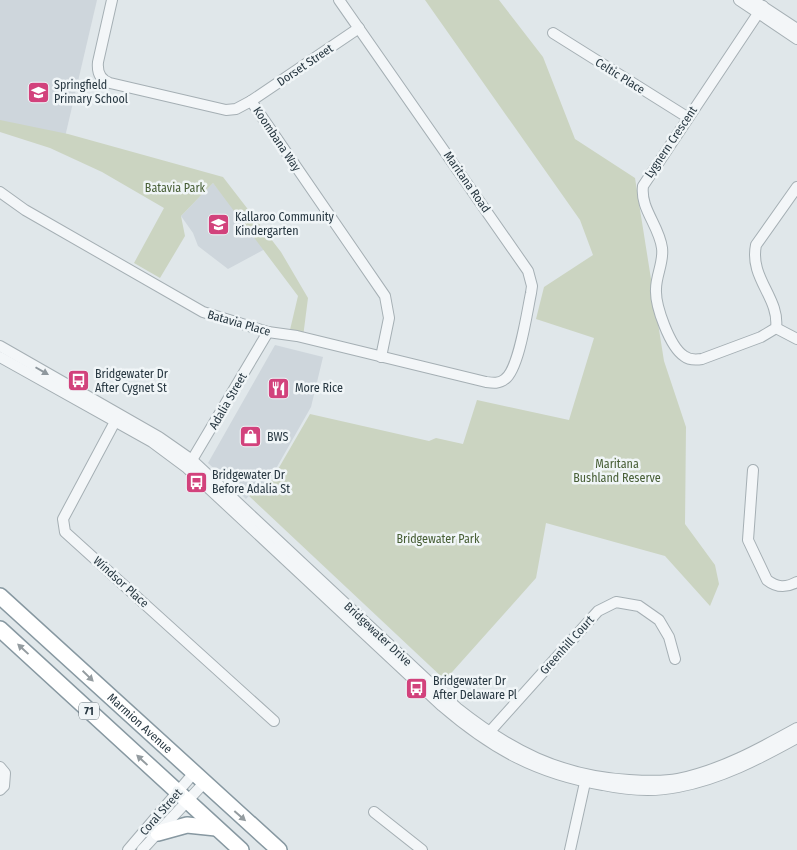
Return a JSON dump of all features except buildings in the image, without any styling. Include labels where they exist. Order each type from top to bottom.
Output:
[{"type":"highway","name":"Marmion Avenue","points":[[0,596],[279,850]]},
{"type":"highway","name":"Marmion Avenue","points":[[0,629],[182,798],[241,850]]},
{"type":"highway","points":[[158,833],[187,825],[216,828]]},
{"type":"street","name":"Koombana Way","points":[[112,0],[98,66],[99,75],[105,82],[226,110],[236,109],[251,101],[385,296],[389,318],[381,357]]},
{"type":"street","name":"Maritana Road","points":[[339,0],[528,271],[532,286],[531,293],[516,359],[510,374],[505,379]]},
{"type":"street","points":[[739,0],[761,9],[797,29]]},
{"type":"street","points":[[753,0],[797,39]]},
{"type":"street","name":"Lygnern Crescent","points":[[761,9],[646,178],[642,194],[662,245],[656,296],[670,338],[682,355],[688,358],[702,359],[761,337],[776,328]]},
{"type":"street","name":"Dorset Street","points":[[251,101],[358,28]]},
{"type":"street","name":"Celtic Place","points":[[553,34],[687,118]]},
{"type":"street","name":"Batavia Place","points":[[0,192],[25,210],[202,312],[268,332],[297,336],[493,383],[505,379]]},
{"type":"street","points":[[795,194],[756,245],[755,253],[756,270],[775,314],[776,328],[797,339]]},
{"type":"street","name":"Adalia Street","points":[[190,464],[268,332]]},
{"type":"street","name":"Bridgewater Drive","points":[[2,354],[117,417],[152,442],[190,464],[442,706],[486,736],[586,779],[630,789],[678,787],[746,765],[797,738]]},
{"type":"street","name":"Windsor Place","points":[[117,417],[63,520],[65,532],[274,721]]},
{"type":"street","points":[[753,470],[748,525],[750,546],[767,580],[772,584],[785,586],[797,582]]},
{"type":"street","name":"Greenhill Court","points":[[486,736],[598,611],[616,602],[639,606],[659,620],[669,636],[674,658]]},
{"type":"street","name":"Bridgewater Drive","points":[[586,779],[640,781],[677,779],[734,761],[797,728]]},
{"type":"street","points":[[0,767],[5,773],[4,786],[0,790]]},
{"type":"street","name":"Coral Street","points":[[128,850],[199,779]]},
{"type":"street","points":[[573,849],[586,779]]},
{"type":"street","name":"Coral Street","points":[[142,850],[158,833],[182,798]]},
{"type":"street","points":[[374,812],[422,850]]},
{"type":"shaded area","name":"Springfield Primary School","points":[[0,0],[97,0],[65,137],[0,122]]},
{"type":"shaded area","name":"Kallaroo Community Kindergarten","points":[[213,183],[267,248],[228,269],[198,246],[193,233],[181,216]]},
{"type":"shaded area","points":[[275,345],[323,357],[311,407],[265,488],[256,488],[246,499],[208,463]]},
{"type":"green space","points":[[425,0],[499,0],[543,57],[575,139],[635,178],[664,361],[686,427],[685,524],[715,565],[719,584],[710,606],[665,556],[546,523],[536,578],[445,680],[249,496],[257,490],[266,490],[310,414],[429,441],[436,438],[463,444],[477,400],[569,420],[594,338],[536,319],[544,287],[593,255],[580,220]]},
{"type":"green space","name":"Batavia Park","points":[[0,120],[68,134],[223,177],[281,252],[308,298],[303,337],[289,334],[298,296],[213,183],[181,216],[185,236],[160,278],[134,263],[164,208],[102,172],[50,148],[0,132]]},
{"type":"place","name":"Springfield Primary School","points":[[38,92]]},
{"type":"place","name":"Kallaroo Community Kindergarten","points":[[219,224]]},
{"type":"place","name":"Bridgewater Dr After Cygnet St","points":[[79,381]]},
{"type":"place","name":"More Rice","points":[[279,388]]},
{"type":"place","name":"BWS","points":[[251,437]]},
{"type":"place","name":"Bridgewater Dr Before Adalia St","points":[[196,482]]},
{"type":"place","name":"Bridgewater Dr After Delaware Pl","points":[[417,688]]},
{"type":"park label","name":"Maritana Bushland Reserve","points":[[617,471]]},
{"type":"park label","name":"Bridgewater Park","points":[[438,539]]}]
